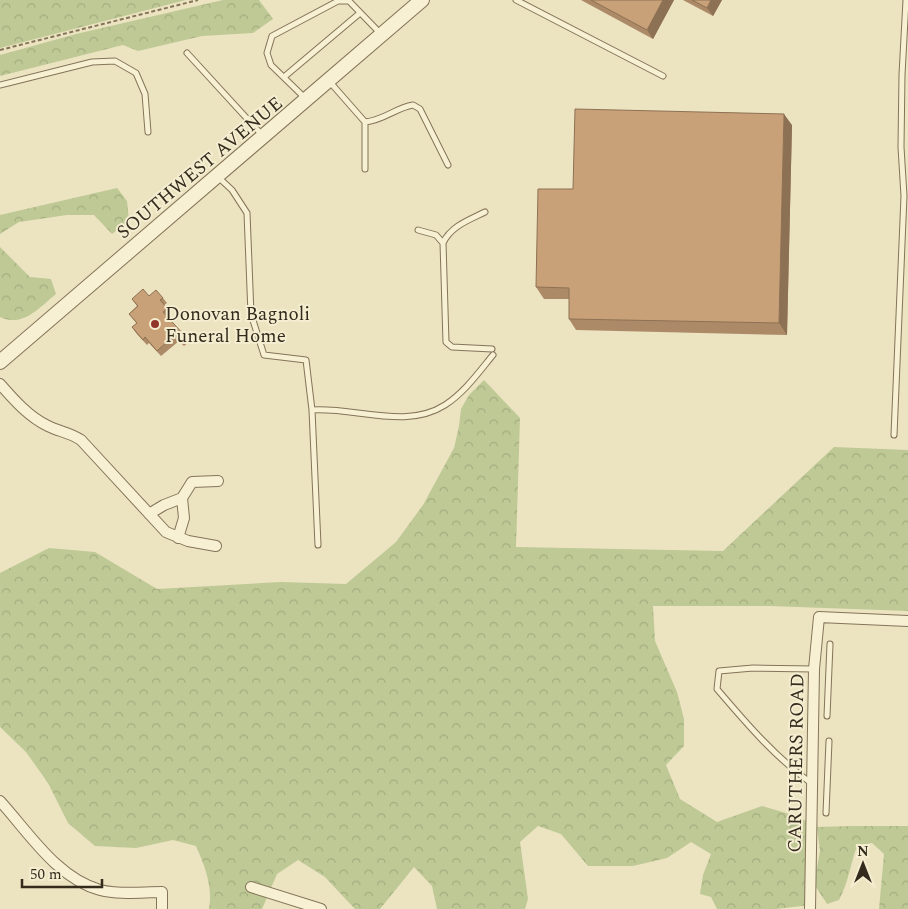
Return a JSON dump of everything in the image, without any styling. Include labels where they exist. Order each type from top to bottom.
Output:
[{"type":"street","name":"SOUTHWEST AVENUE","points":[[0,362],[422,0]]},
{"type":"street","points":[[0,384],[30,414],[49,427],[68,432],[82,440],[166,532],[178,538],[216,546]]},
{"type":"street","points":[[149,514],[164,505],[182,498],[192,482],[218,481]]},
{"type":"street","points":[[178,538],[184,518],[182,498]]},
{"type":"street","name":"CARUTHERS ROAD","points":[[810,909],[814,669],[819,617],[908,621]]},
{"type":"street","points":[[0,801],[59,868],[76,880],[101,890],[162,892],[162,909]]},
{"type":"street","points":[[250,887],[321,909]]},
{"type":"lane","points":[[516,0],[663,76]]},
{"type":"lane","points":[[306,99],[271,65],[267,53],[272,36],[338,1],[349,2],[382,35]]},
{"type":"lane","points":[[894,435],[904,196],[901,147],[907,1]]},
{"type":"lane","points":[[284,77],[360,13]]},
{"type":"lane","points":[[187,53],[263,136]]},
{"type":"lane","points":[[0,85],[92,62],[115,61],[136,74],[145,94],[148,132]]},
{"type":"lane","points":[[328,80],[366,122],[366,169]]},
{"type":"lane","points":[[366,122],[378,121],[406,106],[413,105],[420,109],[448,165]]},
{"type":"lane","points":[[216,176],[232,190],[248,213],[252,314],[264,355],[306,360],[312,410],[318,545]]},
{"type":"lane","points":[[486,212],[456,227],[447,234],[442,243],[446,342],[452,347],[492,349]]},
{"type":"lane","points":[[418,230],[436,236],[442,243]]},
{"type":"lane","points":[[312,410],[345,410],[398,417],[416,417],[430,413],[446,405],[463,390],[493,355]]},
{"type":"lane","points":[[827,716],[830,644]]},
{"type":"lane","points":[[814,669],[753,668],[719,671],[717,689],[744,721],[789,768],[812,782],[827,781]]},
{"type":"lane","points":[[814,682],[829,682]]},
{"type":"lane","points":[[826,813],[829,741]]},
{"type":"path","points":[[0,50],[198,0]]},
{"type":"green space","points":[[0,0],[186,0],[0,48]]},
{"type":"green space","points":[[223,0],[259,0],[273,19],[253,33],[202,36],[138,51],[123,45],[0,76],[0,55],[76,34]]},
{"type":"green space","points":[[117,188],[127,201],[129,221],[112,234],[94,215],[67,215],[19,222],[0,234],[0,215]]},
{"type":"green space","points":[[0,247],[30,277],[51,279],[56,294],[24,318],[8,320],[0,317]]},
{"type":"green space","points":[[484,380],[520,418],[516,547],[723,551],[834,447],[908,450],[908,611],[770,606],[653,606],[655,641],[677,692],[684,719],[684,746],[666,765],[680,799],[717,822],[762,806],[793,815],[811,823],[810,905],[776,909],[717,909],[711,897],[700,894],[703,875],[711,854],[691,842],[667,858],[633,866],[588,866],[561,834],[538,826],[520,842],[528,899],[525,909],[437,909],[432,886],[414,867],[380,909],[355,909],[325,877],[298,860],[277,874],[262,909],[209,909],[209,885],[196,846],[173,840],[136,848],[95,846],[68,823],[48,783],[26,752],[0,727],[0,573],[49,548],[95,552],[157,589],[281,582],[346,584],[396,542],[423,505],[454,448],[461,409],[469,395]]},
{"type":"green space","points":[[908,826],[908,909],[879,909],[884,854],[872,843],[857,846],[839,900],[827,904],[814,884],[820,851],[817,827]]},
{"type":"building","points":[[591,0],[663,0],[647,30]]},
{"type":"building","points":[[692,0],[711,0],[707,8]]},
{"type":"building","points":[[575,109],[784,114],[779,323],[569,319],[569,288],[536,287],[538,189],[573,189]]},
{"type":"building","name":"Donovan Bagnoli Funeral Home","points":[[143,289],[149,296],[156,290],[163,298],[160,300],[167,308],[163,312],[185,336],[180,341],[175,335],[157,351],[145,337],[143,340],[132,327],[137,323],[129,314],[138,306],[132,299]]},
{"type":"place","name":"Donovan Bagnoli Funeral Home","points":[[155,324]]}]
